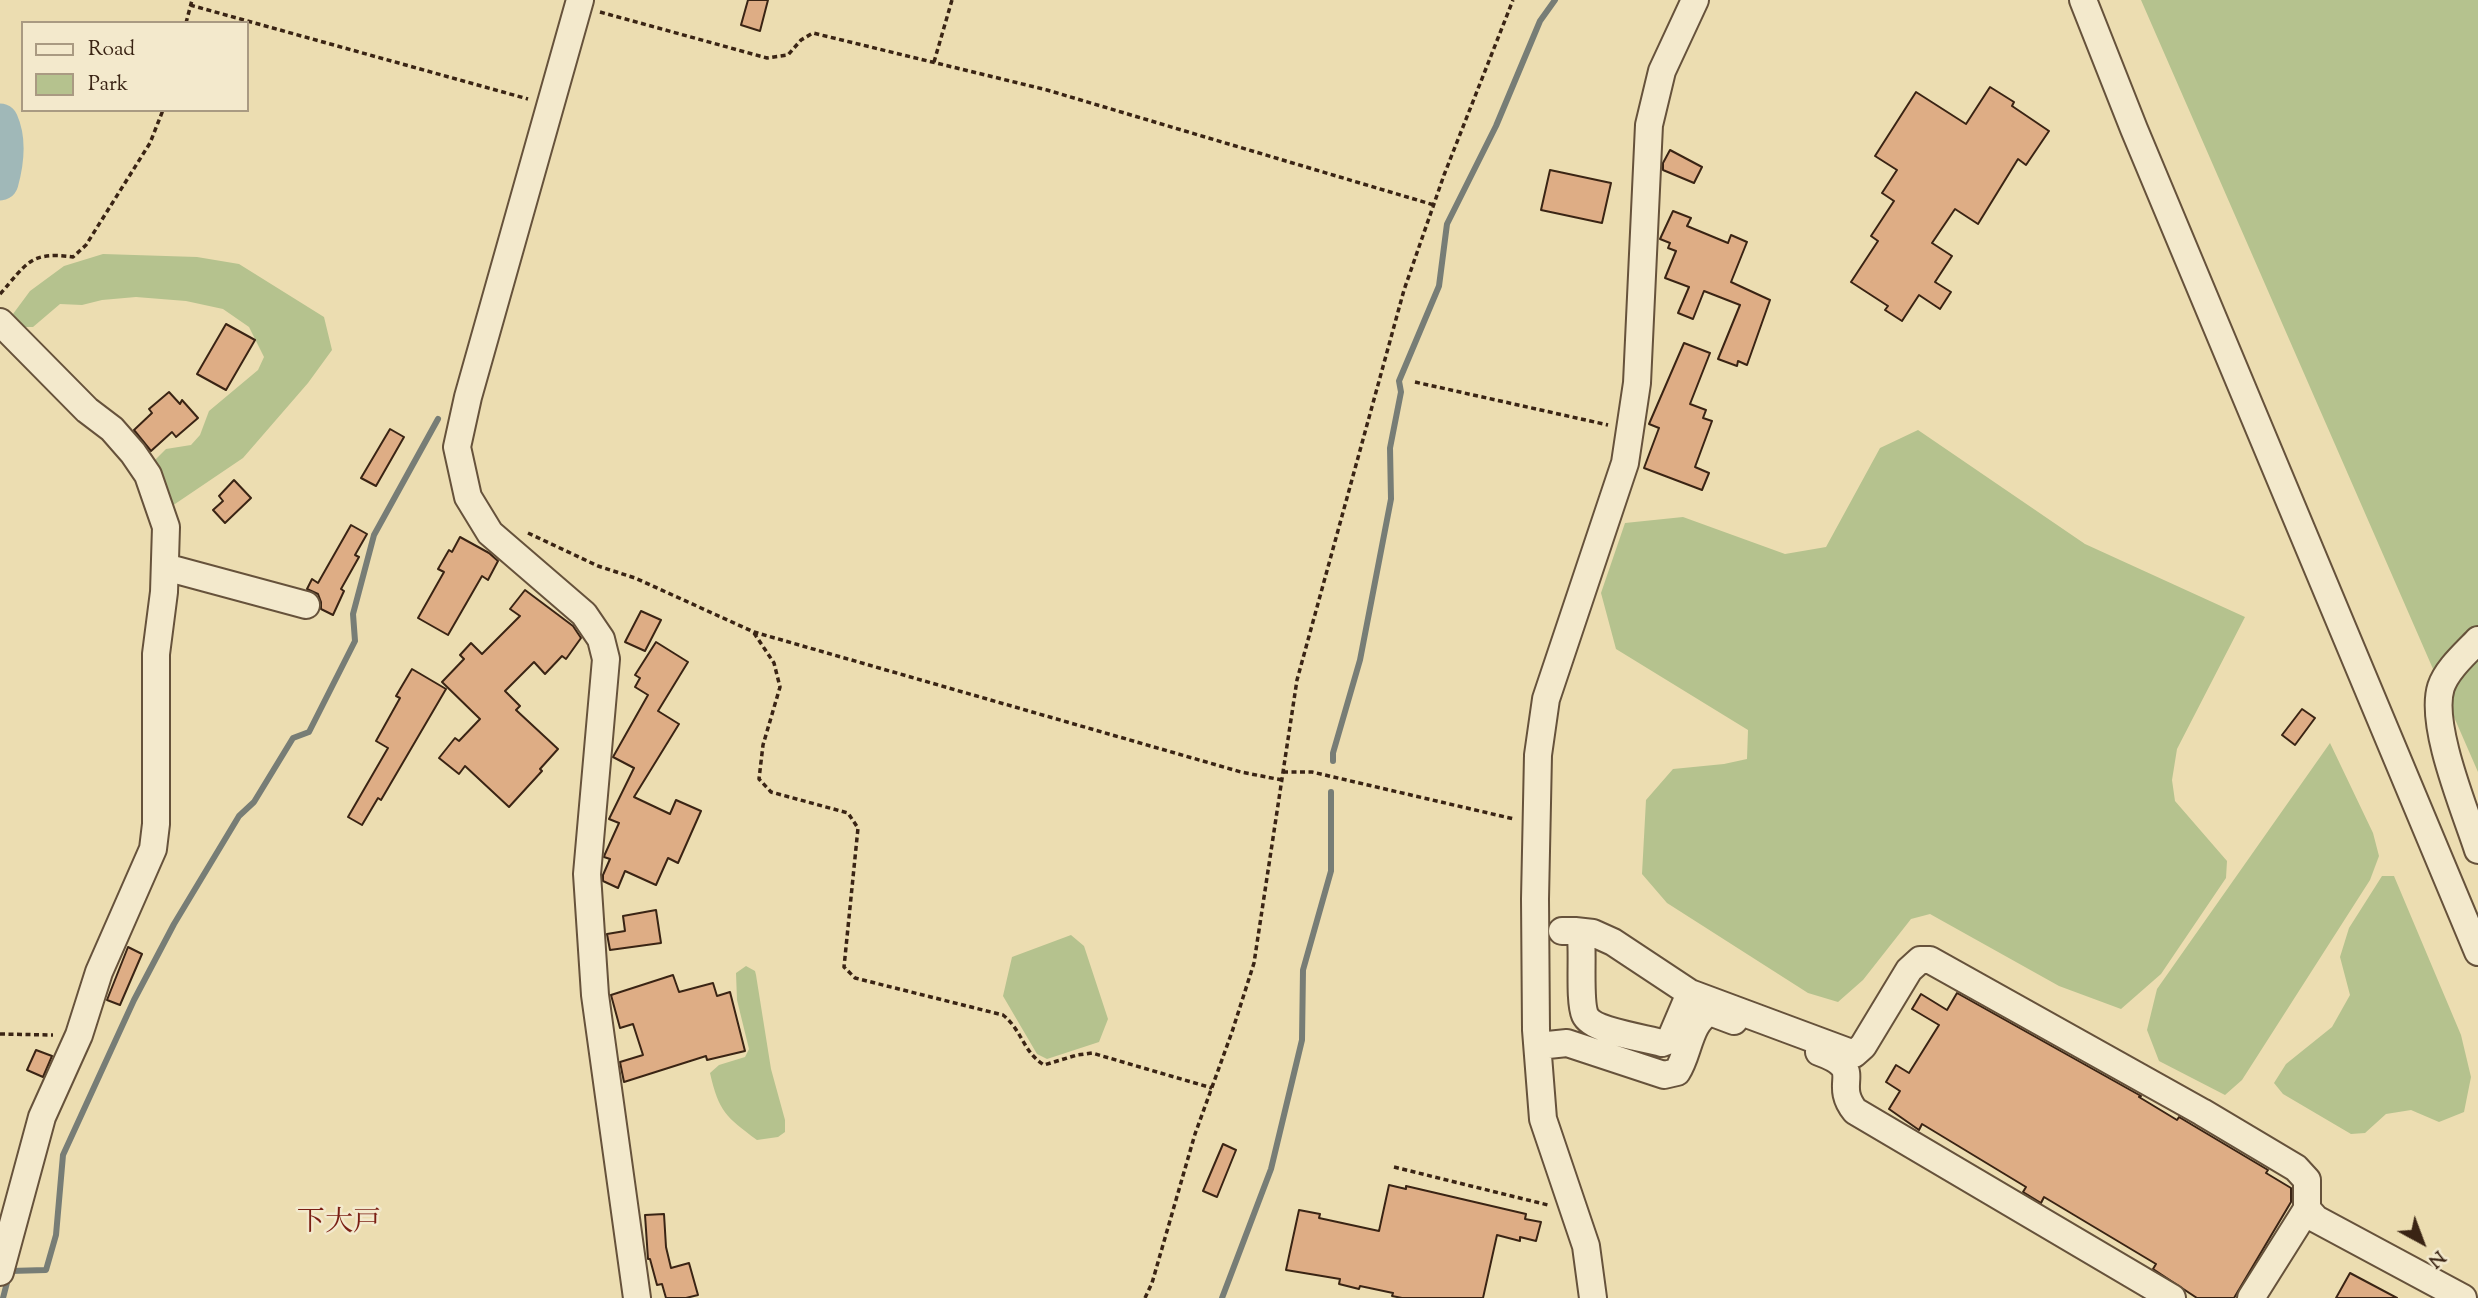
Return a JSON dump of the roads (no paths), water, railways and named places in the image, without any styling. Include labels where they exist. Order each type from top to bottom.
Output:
[{"type":"street","points":[[1593,1298],[1587,1246],[1543,1119],[1535,931],[1538,755],[1546,699],[1625,463],[1637,383],[1649,125],[1662,71],[1695,0]]},
{"type":"street","points":[[2083,0],[2134,129],[2478,952]]},
{"type":"street","points":[[579,3],[468,397],[457,447],[468,497],[490,533],[584,614],[601,639],[606,659],[587,874],[595,995],[637,1298]]},
{"type":"street","points":[[0,322],[86,410],[111,429],[141,464],[148,475],[166,527],[165,567],[156,654],[156,824],[153,849],[99,972],[79,1035],[42,1117],[0,1272]]},
{"type":"street","points":[[165,567],[306,605]]},
{"type":"street","points":[[2478,640],[2447,674],[2441,687],[2440,704],[2442,738],[2478,850]]},
{"type":"street","points":[[1535,931],[1593,933],[1613,942],[1690,993],[1854,1054],[1863,1046],[1909,970],[1920,960],[1930,960],[2202,1112],[2296,1168],[2307,1180],[2307,1209],[2251,1298]]},
{"type":"street","points":[[1575,931],[1581,938],[1583,956],[1583,1005],[1586,1017],[1597,1026],[1662,1043],[1670,1040],[1690,993]]},
{"type":"street","points":[[1538,1046],[1567,1043],[1664,1075],[1677,1072],[1683,1063],[1695,1027],[1702,1016],[1710,1012],[1839,1060],[1845,1068],[1846,1100],[1854,1111],[2172,1298]]},
{"type":"street","points":[[2307,1209],[2316,1219],[2463,1298]]},
{"type":"waterway","points":[[1333,761],[1360,660],[1391,499],[1390,448],[1401,392],[1399,381],[1439,286],[1447,224],[1496,126],[1540,21],[1555,0]]},
{"type":"waterway","points":[[0,122],[5,152],[0,182]]},
{"type":"waterway","points":[[3,1298],[10,1271],[46,1270],[56,1235],[63,1155],[134,1000],[174,924],[239,816],[254,802],[293,738],[309,732],[355,641],[353,614],[374,535],[438,419]]},
{"type":"waterway","points":[[1222,1298],[1271,1169],[1302,1040],[1303,970],[1331,871],[1331,792]]},
{"type":"district","name":"下大戸","points":[[339,1225]]}]
